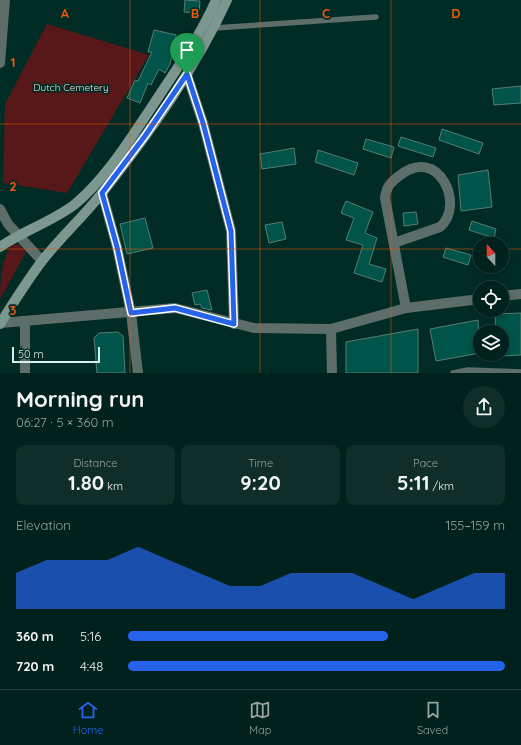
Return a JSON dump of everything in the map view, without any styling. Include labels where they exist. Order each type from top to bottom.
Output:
[{"type":"main road","points":[[0,248],[17,236],[63,212],[82,198],[98,181],[117,157],[157,99],[192,44],[216,0]]},
{"type":"main road","points":[[0,324],[42,261],[102,193],[145,136],[187,74],[214,28],[227,0]]},
{"type":"street","points":[[0,63],[5,0]]},
{"type":"street","points":[[187,74],[203,123],[231,231],[234,324]]},
{"type":"street","points":[[394,243],[440,227],[445,223],[448,216],[448,186],[444,179],[428,168],[422,166],[406,170],[389,184],[386,190],[385,198],[406,308]]},
{"type":"street","points":[[102,193],[117,247],[131,313],[138,373]]},
{"type":"street","points":[[0,209],[8,224],[17,236],[42,261]]},
{"type":"street","points":[[509,295],[521,294]]},
{"type":"street","points":[[0,324],[175,308],[254,328],[331,329],[406,308],[473,300]]},
{"type":"street","points":[[25,321],[25,373]]},
{"type":"street","points":[[331,329],[332,373]]},
{"type":"lane","points":[[214,28],[376,16]]},
{"type":"lane","points":[[453,373],[468,370],[521,372]]},
{"type":"green space","name":"Dutch Cemetery","points":[[47,24],[149,55],[67,193],[3,183],[5,104]]},
{"type":"green space","points":[[18,244],[26,252],[0,299],[1,278],[5,257],[12,245]]},
{"type":"building","points":[[185,0],[200,1],[199,13],[184,12]]},
{"type":"building","points":[[154,30],[176,35],[170,64],[165,73],[159,69],[151,85],[148,83],[140,103],[127,98],[135,80],[138,81],[152,52],[148,52]]},
{"type":"building","points":[[521,86],[521,103],[494,105],[492,89]]},
{"type":"building","points":[[442,129],[483,143],[479,154],[439,140]]},
{"type":"building","points":[[401,137],[436,148],[433,157],[398,146]]},
{"type":"building","points":[[366,139],[394,147],[391,158],[363,149]]},
{"type":"building","points":[[294,148],[296,164],[262,169],[260,154]]},
{"type":"building","points":[[318,150],[358,163],[354,175],[315,162]]},
{"type":"building","points":[[488,170],[492,207],[461,211],[458,175]]},
{"type":"building","points":[[346,201],[373,212],[365,233],[377,238],[369,264],[386,269],[382,282],[354,273],[363,245],[346,240],[354,218],[341,213]]},
{"type":"building","points":[[416,212],[418,224],[404,226],[403,213]]},
{"type":"building","points":[[145,218],[153,248],[127,254],[120,224]]},
{"type":"building","points":[[472,221],[496,229],[494,237],[469,230]]},
{"type":"building","points":[[282,222],[286,239],[269,243],[265,225]]},
{"type":"building","points":[[446,248],[471,255],[468,265],[443,257]]},
{"type":"building","points":[[207,290],[212,310],[202,308],[200,304],[195,305],[192,293]]},
{"type":"building","points":[[509,313],[521,313],[521,355],[509,356],[509,325],[496,325],[495,317],[509,317]]},
{"type":"building","points":[[478,320],[478,325],[473,325],[473,354],[436,361],[430,329]]},
{"type":"building","points":[[418,329],[418,373],[346,373],[346,342]]},
{"type":"building","points":[[118,332],[123,336],[125,373],[97,373],[94,338],[99,333]]},
{"type":"route","points":[[187,74],[203,123],[233,241],[234,324],[175,308],[131,313],[117,247],[102,193],[145,136],[187,74]]}]
